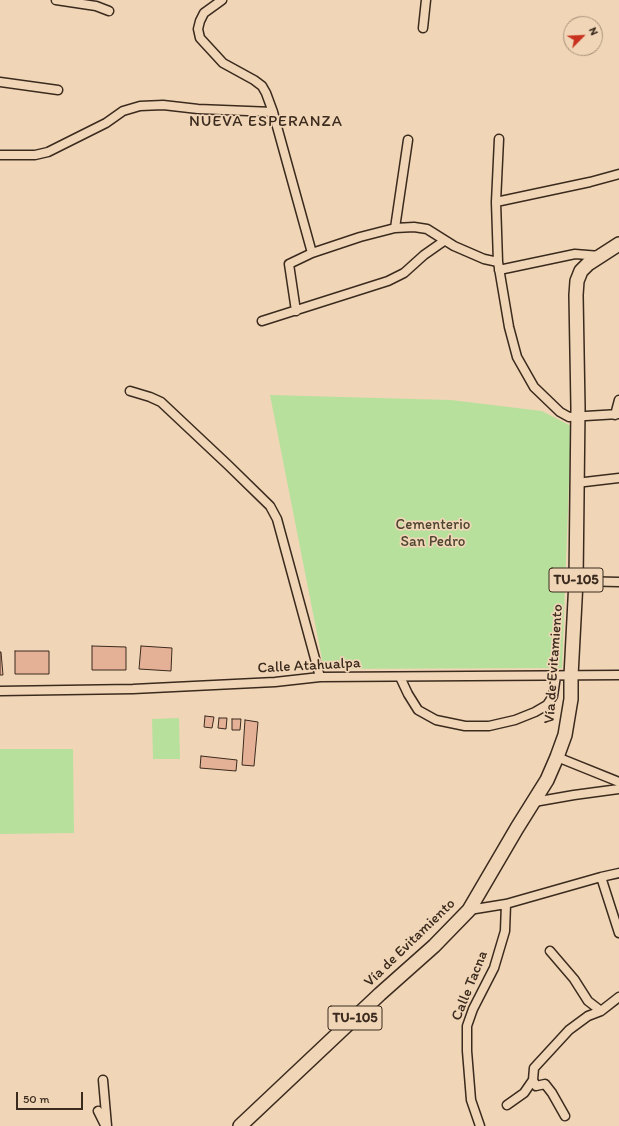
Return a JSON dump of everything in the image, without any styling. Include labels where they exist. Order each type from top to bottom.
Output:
[{"type":"main road","name":"Vía de Evitamiento","points":[[240,1126],[380,994],[434,946],[469,910],[547,780],[557,757],[565,735],[571,699],[576,581],[578,416],[577,281],[582,271],[588,264],[619,244]]},
{"type":"street","points":[[56,0],[96,6],[109,11]]},
{"type":"street","points":[[222,0],[204,13],[198,29],[200,38],[223,64],[262,86],[266,93],[273,112],[312,253]]},
{"type":"street","points":[[423,28],[426,0]]},
{"type":"street","points":[[0,82],[58,90]]},
{"type":"street","points":[[0,155],[35,155],[48,152],[106,123],[123,111],[140,106],[163,105],[198,109],[273,112]]},
{"type":"street","points":[[499,139],[496,202],[499,266],[509,327],[518,357],[534,387],[560,412],[569,417],[617,414],[619,400]]},
{"type":"street","points":[[395,228],[408,140]]},
{"type":"street","points":[[496,202],[590,182],[619,174]]},
{"type":"street","points":[[296,312],[289,264],[312,253],[360,237],[395,228],[414,227],[427,229],[444,241],[499,266],[575,254],[601,256]]},
{"type":"street","points":[[262,321],[296,312],[388,282],[404,273],[424,255],[444,241]]},
{"type":"street","points":[[130,391],[161,402],[270,506],[277,519],[320,677]]},
{"type":"street","points":[[576,483],[619,478]]},
{"type":"street","points":[[576,581],[619,582]]},
{"type":"street","name":"Calle Atahualpa","points":[[0,691],[133,689],[275,682],[320,677],[619,675]]},
{"type":"street","points":[[400,677],[418,710],[436,720],[465,726],[489,726],[515,720],[535,712],[547,705],[553,696],[556,676]]},
{"type":"street","points":[[557,757],[619,782]]},
{"type":"street","points":[[534,802],[619,789]]},
{"type":"street","points":[[469,910],[506,904],[619,873]]},
{"type":"street","points":[[601,877],[619,933]]},
{"type":"street","name":"Calle Tacna","points":[[480,1126],[471,1100],[467,1051],[467,1026],[473,1009],[494,968],[505,932],[506,904]]},
{"type":"street","points":[[550,951],[574,978],[588,1001],[601,1011]]},
{"type":"street","points":[[507,1105],[524,1093],[533,1080],[534,1068],[569,1030],[588,1016],[601,1011],[619,996]]},
{"type":"street","points":[[103,1080],[106,1126]]},
{"type":"street","points":[[533,1080],[536,1086],[545,1084],[565,1116]]},
{"type":"street","points":[[98,1111],[106,1126]]},
{"type":"green space","name":"Cementerio San Pedro","points":[[270,395],[451,400],[542,411],[571,426],[562,668],[324,669]]},
{"type":"green space","points":[[179,718],[180,759],[153,759],[152,719]]},
{"type":"green space","points":[[0,749],[73,749],[74,833],[0,834]]},
{"type":"building","points":[[92,646],[126,647],[126,670],[92,670]]},
{"type":"building","points":[[141,646],[172,648],[171,671],[139,669]]},
{"type":"building","points":[[15,651],[49,651],[49,674],[15,674]]},
{"type":"building","points":[[1,652],[3,675],[0,675]]},
{"type":"building","points":[[205,716],[214,717],[212,728],[204,727]]},
{"type":"building","points":[[219,718],[227,718],[226,729],[218,728]]},
{"type":"building","points":[[232,719],[241,719],[240,730],[232,730]]},
{"type":"building","points":[[245,720],[258,722],[254,766],[242,765]]},
{"type":"building","points":[[201,756],[237,760],[236,771],[200,768]]},
{"type":"district","name":"NUEVA ESPERANZA","points":[[266,122]]}]
